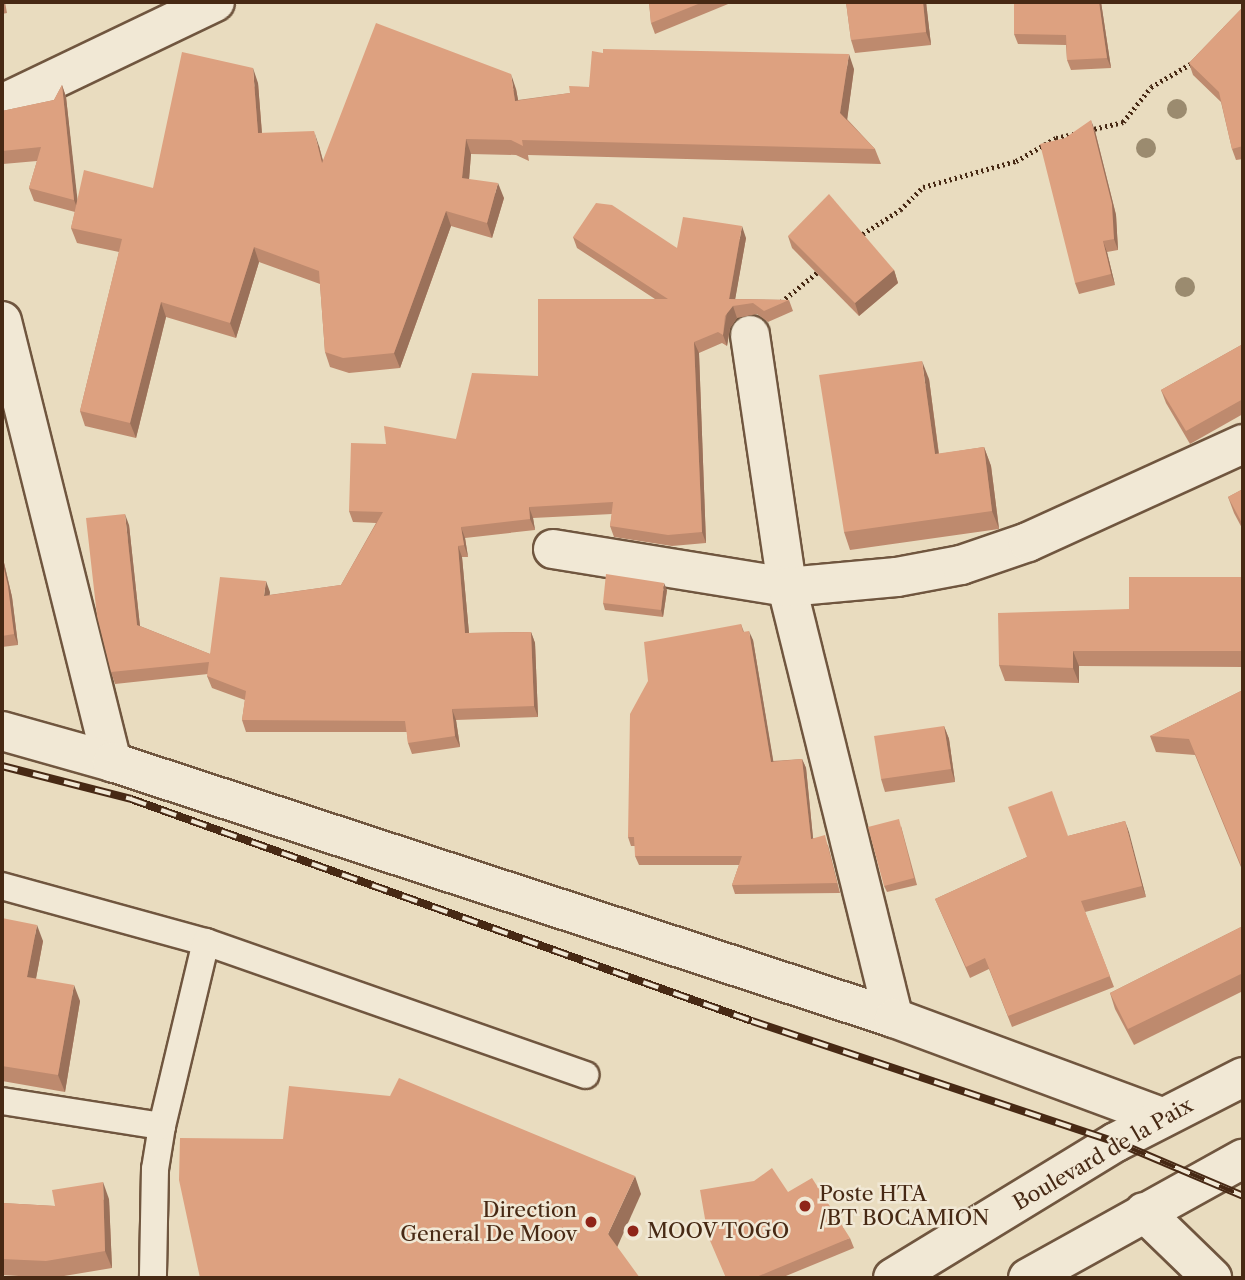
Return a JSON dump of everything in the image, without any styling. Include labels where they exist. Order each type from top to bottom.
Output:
[{"type":"street","points":[[2,104],[215,2]]},
{"type":"street","points":[[2,321],[112,762]]},
{"type":"street","points":[[750,334],[788,587],[894,1017]]},
{"type":"street","points":[[554,549],[788,587],[897,577],[961,565],[1028,542],[1243,444]]},
{"type":"street","points":[[2,732],[112,762],[894,1017],[1162,1117]]},
{"type":"street","name":"Boulevard de la Paix","points":[[892,1278],[1162,1117],[1243,1077]]},
{"type":"street","points":[[1028,1278],[1243,1159]]},
{"type":"street","points":[[1144,1212],[1212,1278]]},
{"type":"lane","points":[[2,886],[206,942],[586,1075]]},
{"type":"lane","points":[[153,1278],[155,1169],[162,1126],[206,942]]},
{"type":"lane","points":[[2,1101],[162,1126]]},
{"type":"path","points":[[851,243],[900,210],[923,187],[1016,161],[1056,138],[1123,122],[1151,87],[1203,56]]},
{"type":"path","points":[[750,334],[783,299],[831,261]]},
{"type":"building","points":[[649,2],[703,2],[651,23]]},
{"type":"building","points":[[846,2],[923,2],[926,32],[851,40]]},
{"type":"building","points":[[1014,2],[1099,2],[1107,58],[1067,60],[1066,35],[1014,34]]},
{"type":"building","points":[[1243,7],[1243,146],[1232,149],[1219,92],[1189,63]]},
{"type":"building","points":[[376,23],[511,74],[515,101],[570,93],[569,86],[589,87],[592,51],[603,53],[603,49],[849,54],[840,113],[875,149],[522,140],[523,146],[511,140],[466,139],[462,178],[498,183],[487,223],[446,211],[394,353],[343,358],[325,352],[319,271],[254,247],[230,323],[161,302],[130,423],[80,411],[122,239],[71,228],[84,170],[153,188],[182,52],[253,68],[258,133],[314,131],[322,163]]},
{"type":"building","points":[[62,85],[74,200],[29,188],[41,147],[2,151],[2,111],[54,100]]},
{"type":"building","points":[[1091,120],[1112,204],[1114,239],[1103,241],[1111,274],[1075,283],[1040,144],[1065,138]]},
{"type":"building","points":[[829,194],[894,270],[855,303],[788,236]]},
{"type":"building","points":[[596,203],[612,205],[677,248],[683,217],[742,226],[729,299],[789,300],[764,311],[753,303],[733,306],[725,316],[723,335],[718,332],[694,342],[702,532],[668,535],[610,526],[613,502],[529,507],[530,519],[461,527],[464,545],[458,546],[465,633],[531,632],[534,706],[452,709],[455,736],[408,743],[405,721],[242,720],[246,691],[207,676],[209,662],[111,672],[97,616],[86,518],[125,514],[137,625],[210,654],[220,577],[266,581],[264,596],[341,585],[383,512],[349,511],[351,443],[386,444],[384,426],[456,439],[472,373],[538,376],[538,299],[668,299],[573,237]]},
{"type":"building","points":[[1243,344],[1243,399],[1186,431],[1161,390]]},
{"type":"building","points":[[922,361],[935,454],[984,447],[992,511],[844,532],[819,375]]},
{"type":"building","points":[[1243,489],[1243,525],[1228,497]]},
{"type":"building","points":[[2,560],[14,634],[2,636]]},
{"type":"building","points":[[606,574],[664,583],[661,610],[603,603]]},
{"type":"building","points":[[1129,577],[1243,577],[1243,651],[1073,651],[1073,668],[999,665],[998,613],[1129,609]]},
{"type":"building","points":[[741,624],[743,632],[749,631],[771,762],[802,759],[811,839],[825,835],[837,883],[732,885],[742,856],[635,856],[634,837],[628,837],[630,714],[648,681],[644,642]]},
{"type":"building","points":[[1243,690],[1243,870],[1189,739],[1150,736]]},
{"type":"building","points":[[944,726],[951,769],[881,779],[874,736]]},
{"type":"building","points":[[1052,791],[1068,836],[1125,821],[1142,886],[1081,901],[1110,976],[1008,1016],[985,958],[966,967],[935,899],[1027,857],[1008,807]]},
{"type":"building","points":[[899,819],[914,878],[884,886],[868,827]]},
{"type":"building","points":[[2,918],[37,925],[27,977],[74,985],[58,1075],[2,1066]]},
{"type":"building","points":[[1243,926],[1243,973],[1128,1029],[1110,993]]},
{"type":"building","points":[[399,1078],[635,1176],[608,1234],[640,1278],[200,1278],[179,1180],[180,1138],[283,1139],[289,1086],[390,1096]]},
{"type":"building","points":[[772,1168],[788,1192],[812,1178],[850,1238],[754,1278],[726,1278],[708,1236],[700,1190],[754,1181]]},
{"type":"building","points":[[103,1182],[105,1251],[46,1261],[2,1259],[2,1203],[55,1206],[52,1190]]},
{"type":"railway","points":[[2,766],[131,799],[752,1021],[1116,1142],[1243,1196]]},
{"type":"place","name":"Poste HTA /BT BOCAMION","points":[[805,1206]]},
{"type":"place","name":"Direction General De Moov","points":[[591,1222]]},
{"type":"place","name":"MOOV TOGO","points":[[633,1231]]}]
